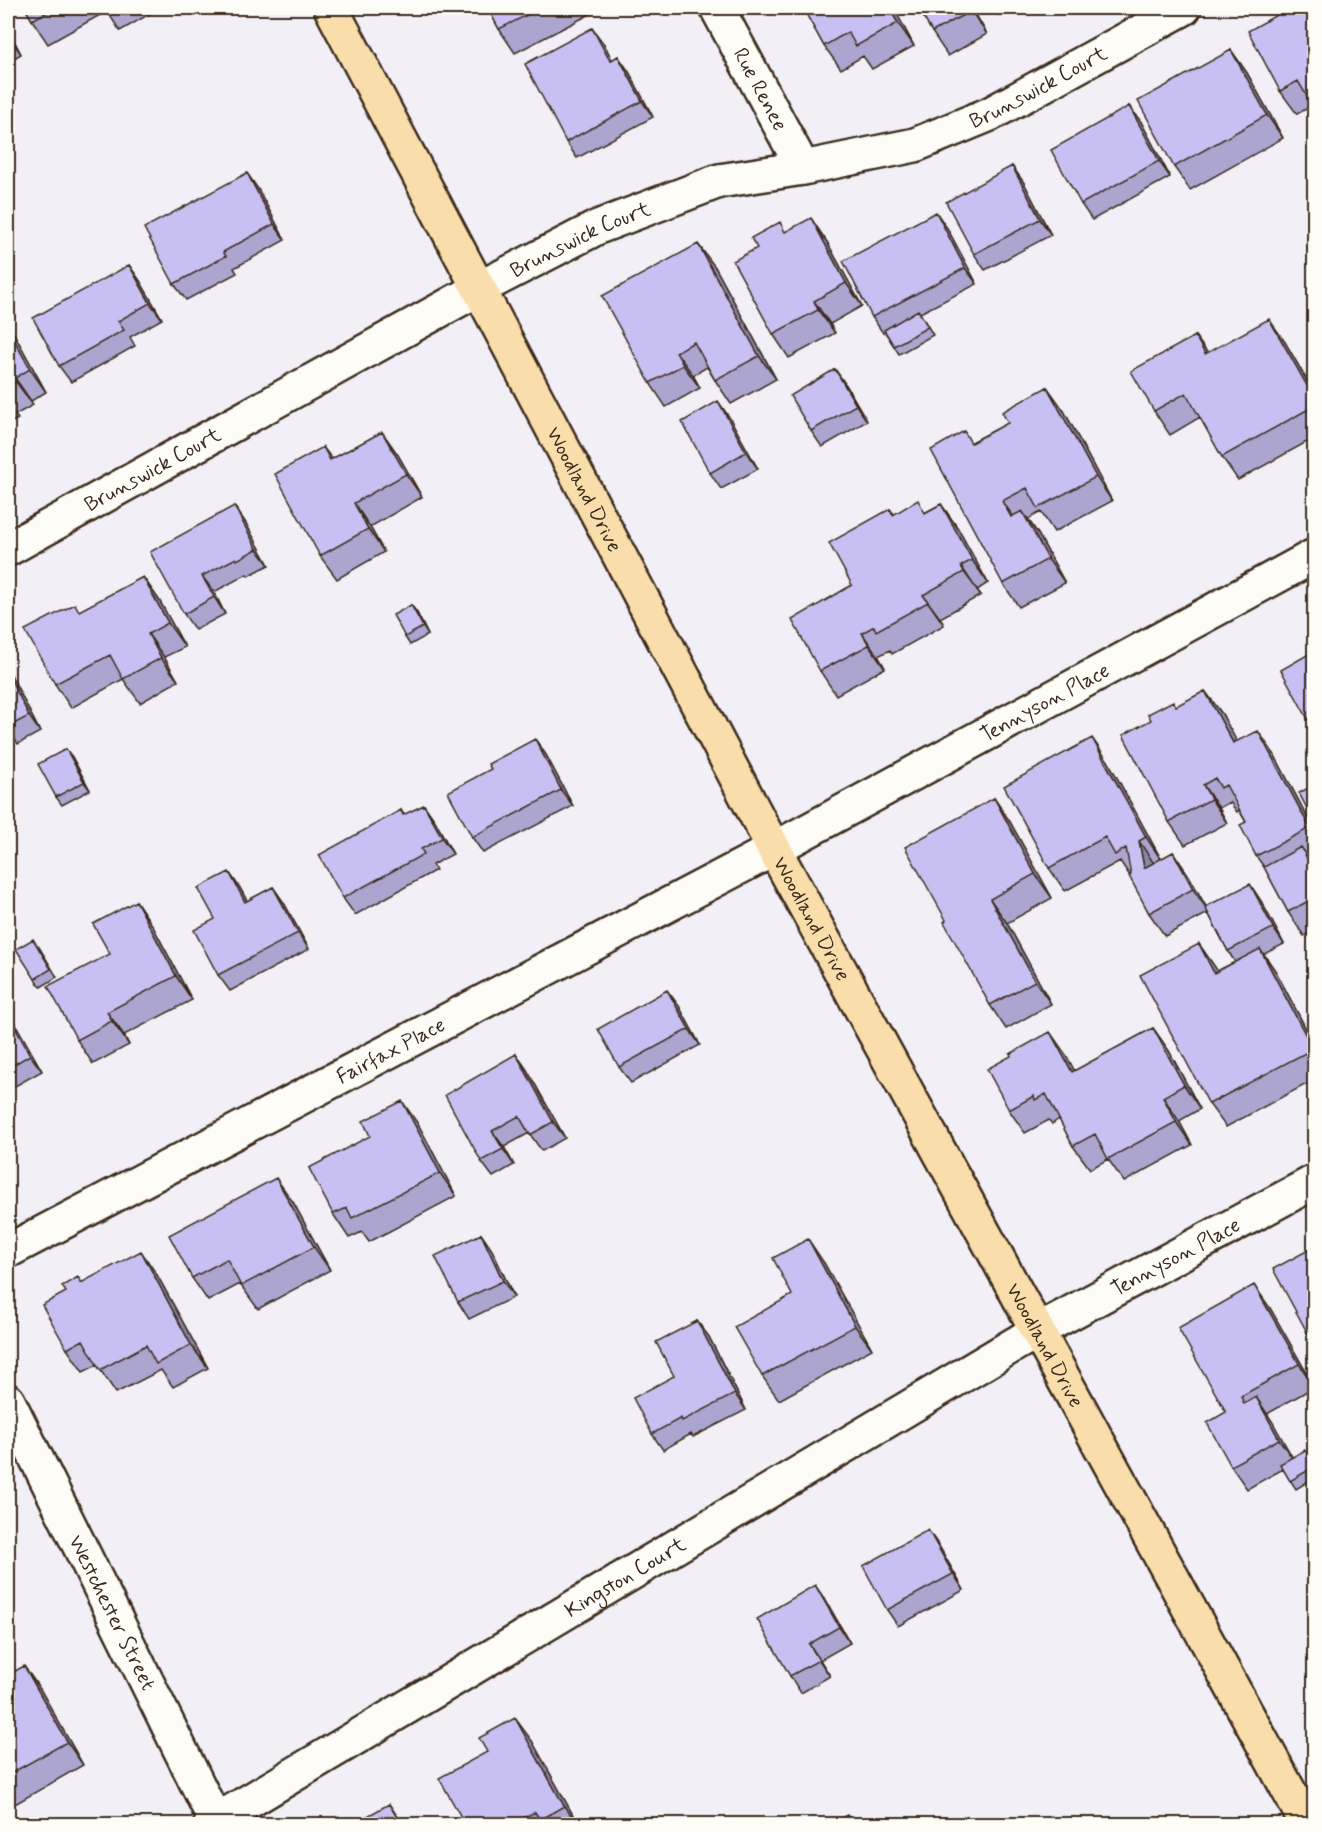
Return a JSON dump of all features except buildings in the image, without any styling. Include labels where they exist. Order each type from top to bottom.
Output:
[{"type":"main road","name":"Woodland Drive","points":[[331,8],[774,849],[1308,1824]]},
{"type":"street","name":"Rue Renee","points":[[717,8],[803,168]]},
{"type":"street","name":"Brunswick Court","points":[[8,549],[480,288],[598,228],[719,181],[803,168],[915,145],[990,114],[1184,8]]},
{"type":"street","name":"Tennyson Place","points":[[774,849],[1314,556]]},
{"type":"street","name":"Fairfax Place","points":[[8,1251],[774,849]]},
{"type":"street","name":"Tennyson Place","points":[[1037,1331],[1314,1182]]},
{"type":"street","name":"Kingston Court","points":[[215,1824],[1037,1331]]},
{"type":"street","name":"Westchester Street","points":[[8,1401],[215,1824]]}]
